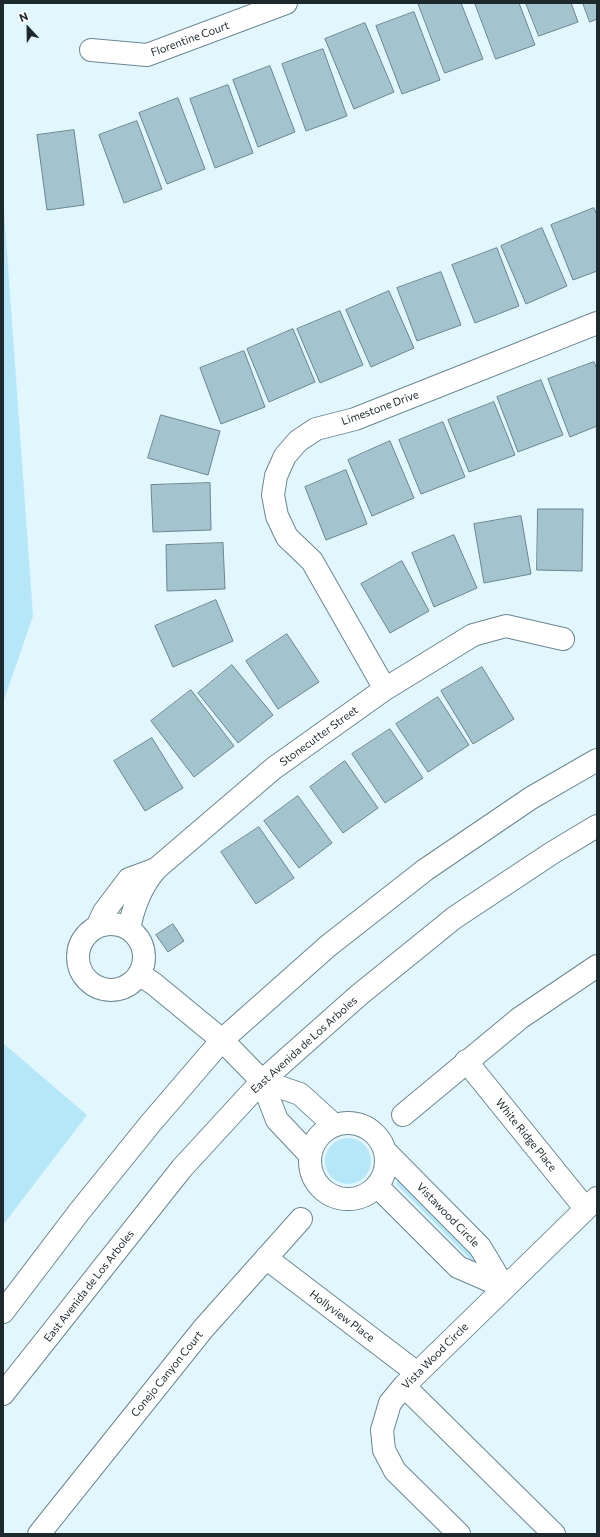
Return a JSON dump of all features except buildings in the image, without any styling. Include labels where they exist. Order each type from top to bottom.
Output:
[{"type":"street","name":"Florentine Court","points":[[91,50],[147,55],[286,3]]},
{"type":"street","name":"Limestone Drive","points":[[385,689],[312,561],[287,537],[277,516],[273,495],[276,476],[285,456],[298,441],[316,430],[355,419],[597,323]]},
{"type":"street","name":"Stonecutter Street","points":[[129,929],[145,882],[156,869],[274,768],[385,689],[473,634],[506,626],[563,639]]},
{"type":"street","points":[[3,1312],[88,1200],[150,1124],[222,1040],[328,946],[425,870],[531,798],[597,760]]},
{"type":"street","name":"East Avenida de Los Arboles","points":[[3,1394],[182,1168],[262,1081],[359,995],[454,918],[552,853],[597,826]]},
{"type":"street","points":[[97,927],[104,912],[129,879],[156,869]]},
{"type":"street","points":[[108,924],[119,924],[129,929],[137,936],[142,945],[144,955],[143,965],[139,974],[131,983],[121,988],[111,990],[100,987],[87,978],[79,964],[79,952],[82,942],[88,933],[97,927],[108,924]]},
{"type":"street","points":[[403,1115],[466,1061],[520,1018],[597,966]]},
{"type":"street","points":[[139,974],[154,984],[222,1040],[262,1081],[277,1120],[310,1156],[310,1168],[314,1179],[322,1189],[332,1196],[344,1199],[356,1199],[367,1194],[377,1186],[383,1178],[386,1168],[386,1152]]},
{"type":"street","name":"White Ridge Place","points":[[466,1061],[591,1203]]},
{"type":"street","points":[[262,1081],[300,1094],[334,1125]]},
{"type":"street","name":"Vistawood Circle","points":[[310,1156],[318,1137],[334,1125],[346,1122],[358,1123],[369,1128],[378,1136],[386,1152],[480,1247],[504,1287]]},
{"type":"street","points":[[377,1186],[458,1267],[504,1287]]},
{"type":"street","name":"Vista Wood Circle","points":[[459,1534],[395,1471],[384,1450],[382,1430],[390,1403],[504,1287],[591,1203]]},
{"type":"street","name":"Conejo Canyon Court","points":[[39,1534],[203,1328],[301,1219]]},
{"type":"street","name":"Hollyview Place","points":[[266,1258],[411,1380],[554,1534]]},
{"type":"shaded area","points":[[3,196],[33,616],[3,703]]},
{"type":"shaded area","points":[[3,1043],[87,1115],[3,1225]]},
{"type":"shaded area","points":[[353,1138],[365,1144],[370,1152],[370,1170],[365,1178],[357,1183],[343,1184],[331,1178],[326,1170],[325,1156],[331,1144],[339,1139]]},
{"type":"shaded area","points":[[398,1180],[475,1258],[472,1261],[396,1184]]}]
